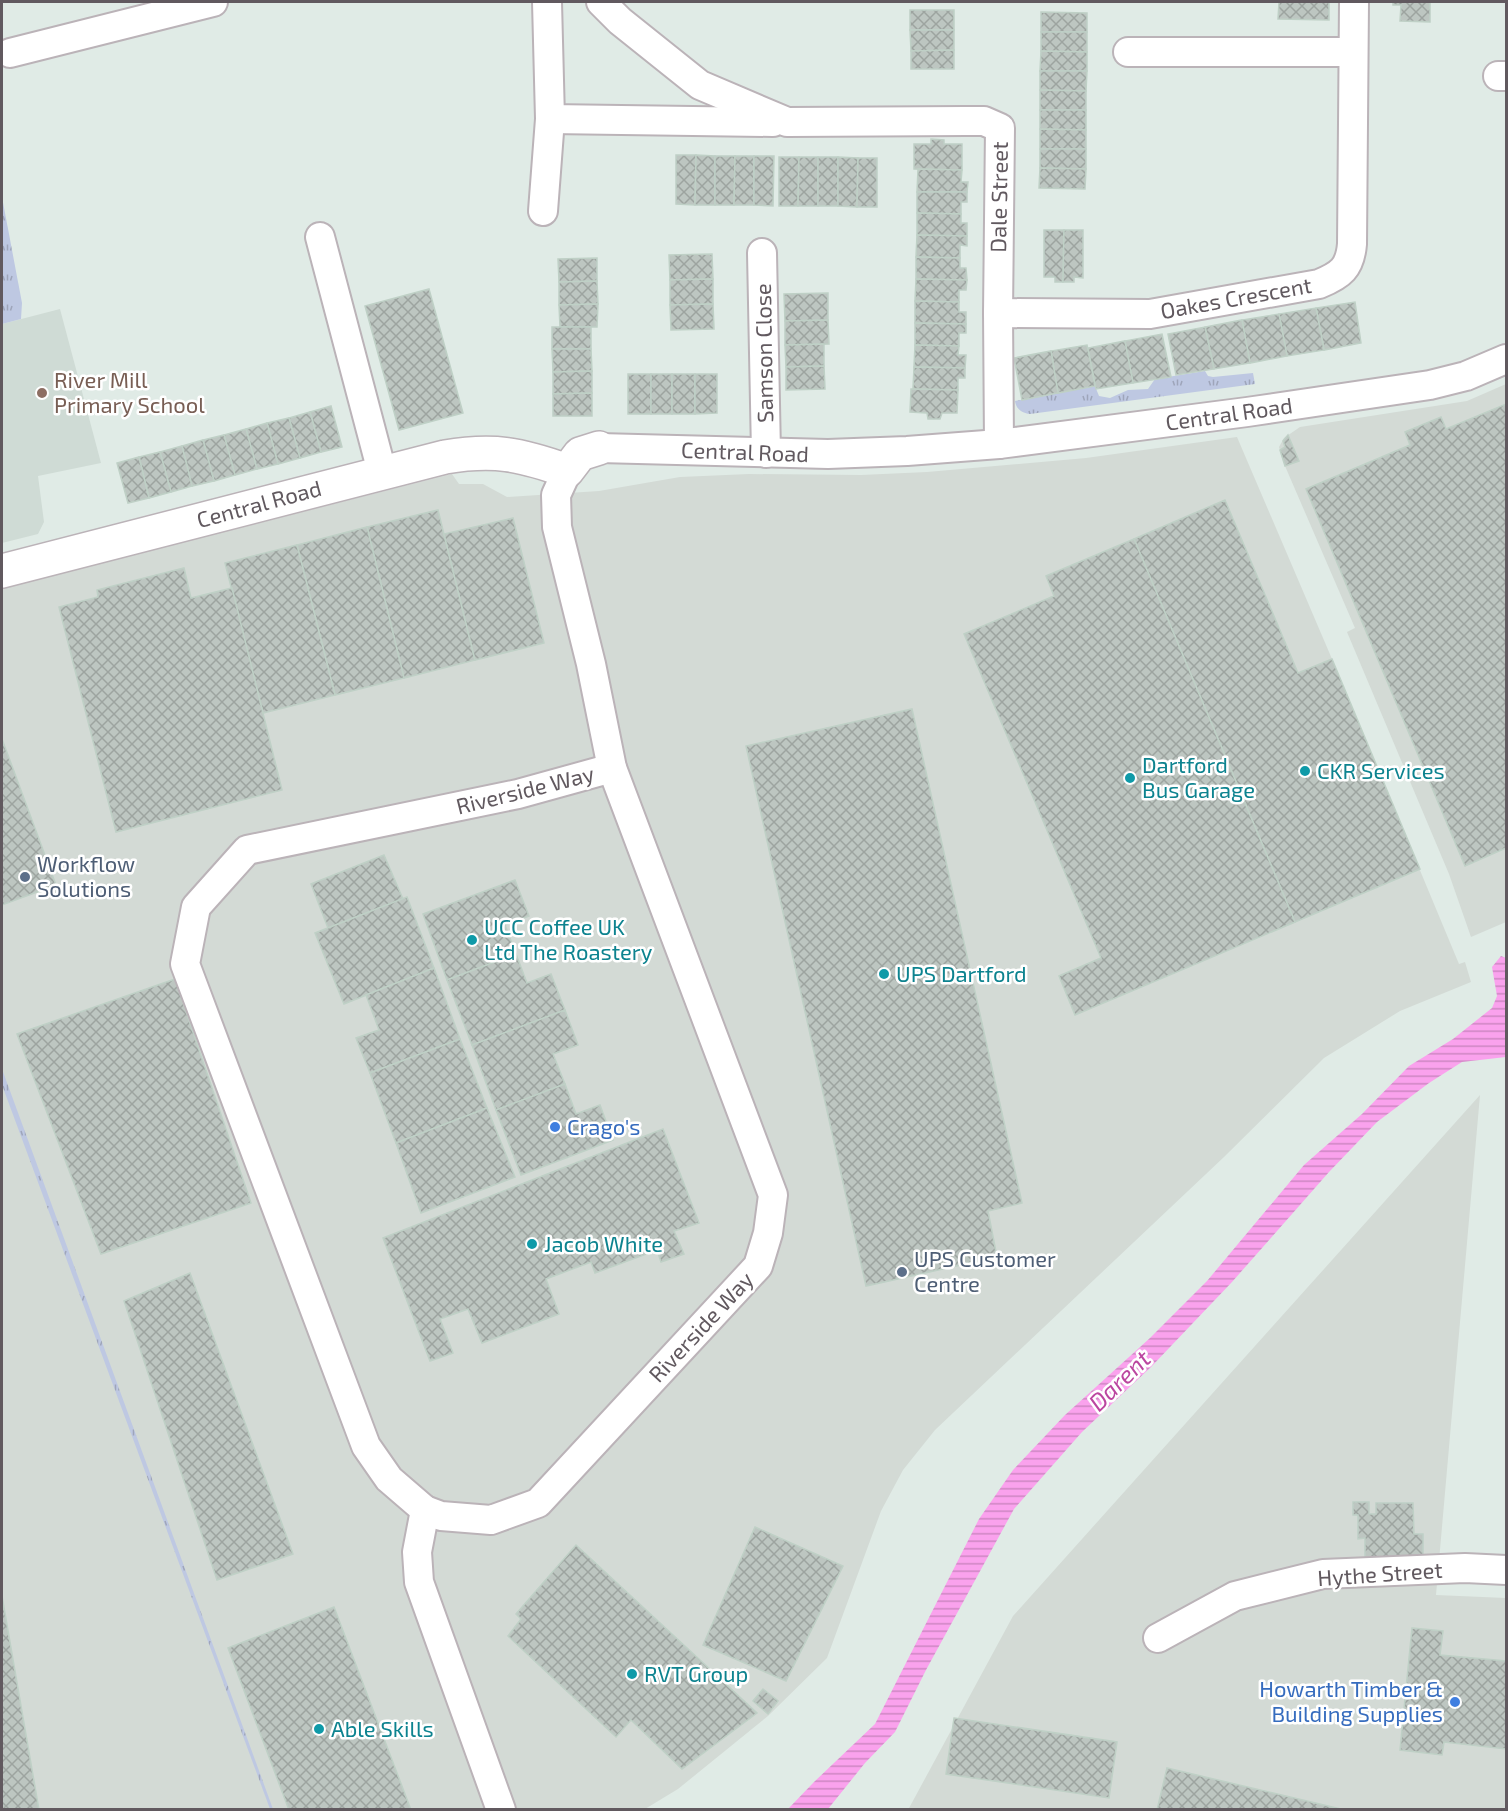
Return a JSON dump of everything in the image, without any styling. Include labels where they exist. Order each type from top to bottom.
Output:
[{"type":"street","points":[[10,53],[213,2]]},
{"type":"street","points":[[543,211],[550,119],[547,2]]},
{"type":"street","name":"Dale Street","points":[[601,2],[620,21],[700,85],[787,122]]},
{"type":"street","name":"Oakes Crescent","points":[[998,313],[1150,314],[1319,284],[1332,279],[1344,270],[1351,258],[1352,244],[1354,2]]},
{"type":"street","points":[[1128,52],[1353,52]]},
{"type":"street","name":"Dale Street","points":[[550,119],[787,122],[984,121],[1000,128],[999,444]]},
{"type":"street","points":[[320,237],[382,472]]},
{"type":"street","name":"Samson Close","points":[[762,253],[766,453]]},
{"type":"street","name":"Central Road","points":[[2,571],[444,457],[495,452],[534,460],[567,471],[580,454],[599,448],[828,454],[999,444],[1430,385],[1466,376],[1506,359]]},
{"type":"street","points":[[567,471],[556,495],[557,527],[591,664],[612,768]]},
{"type":"street","name":"Riverside Way","points":[[612,768],[773,1195],[768,1233],[758,1266],[538,1503],[491,1520],[441,1516],[425,1510],[389,1479],[366,1446],[184,964],[196,907],[247,850],[518,795],[612,768]]},
{"type":"street","points":[[425,1510],[417,1552],[419,1582],[501,1809]]},
{"type":"street","name":"Hythe Street","points":[[1158,1638],[1235,1596],[1323,1574],[1464,1568],[1506,1570]]},
{"type":"shaded area","name":"River Mill Primary School","points":[[60,309],[101,463],[38,476],[44,522],[38,534],[2,543],[2,324]]},
{"type":"shaded area","points":[[1506,384],[1506,922],[1471,937],[1449,874],[1347,632],[1355,628],[1285,466],[1279,447],[1284,438],[1300,427],[1467,401]]},
{"type":"shaded area","points":[[1237,437],[1459,964],[1465,962],[1471,982],[1400,1011],[1324,1058],[1224,1157],[935,1430],[903,1470],[881,1511],[827,1658],[768,1716],[678,1789],[645,1809],[2,1810],[2,588],[452,474],[459,484],[483,484],[507,497],[599,491],[680,477],[927,472],[1086,458]]},
{"type":"shaded area","points":[[1480,1095],[1436,1595],[1506,1598],[1506,1809],[908,1810],[1013,1616]]},
{"type":"green space","points":[[2,197],[22,303],[21,319],[2,324]]},
{"type":"green space","points":[[1205,371],[1208,376],[1213,377],[1253,373],[1255,384],[1030,414],[1020,410],[1015,401],[1095,386],[1099,396],[1110,398],[1128,390],[1148,389],[1155,379]]},
{"type":"green space","points":[[2,1069],[273,1809],[270,1809],[2,1085]]},
{"type":"water","name":"Darent","points":[[1501,956],[1506,958],[1506,1057],[1462,1062],[1429,1083],[1377,1122],[1329,1172],[1232,1282],[1151,1367],[1082,1432],[1014,1509],[926,1670],[895,1732],[865,1763],[828,1809],[788,1809],[875,1724],[979,1519],[1013,1470],[1065,1415],[1150,1338],[1207,1281],[1304,1165],[1362,1114],[1409,1066],[1453,1039],[1492,1008],[1497,996],[1492,967]]},
{"type":"building","points":[[1279,2],[1329,2],[1329,20],[1278,19]]},
{"type":"building","points":[[1393,2],[1430,2],[1430,22],[1400,21],[1401,5],[1393,5]]},
{"type":"building","points":[[910,10],[954,10],[954,30],[910,30]]},
{"type":"building","points":[[1041,12],[1087,13],[1087,32],[1041,32]]},
{"type":"building","points":[[910,30],[954,30],[954,50],[911,51]]},
{"type":"building","points":[[1041,32],[1087,32],[1087,52],[1041,51]]},
{"type":"building","points":[[954,50],[954,69],[911,69],[911,51]]},
{"type":"building","points":[[1041,51],[1087,52],[1087,71],[1040,71]]},
{"type":"building","points":[[1040,71],[1087,71],[1086,91],[1040,90]]},
{"type":"building","points":[[1040,90],[1086,91],[1086,110],[1040,110]]},
{"type":"building","points":[[1040,110],[1086,110],[1086,130],[1040,129]]},
{"type":"building","points":[[1040,129],[1086,130],[1086,149],[1040,149]]},
{"type":"building","points":[[931,139],[944,140],[944,144],[962,144],[962,170],[914,169],[914,144],[931,144]]},
{"type":"building","points":[[1040,149],[1086,149],[1086,169],[1040,168]]},
{"type":"building","points":[[676,155],[696,155],[695,205],[676,204]]},
{"type":"building","points":[[696,155],[715,156],[715,205],[695,205]]},
{"type":"building","points":[[715,156],[735,156],[734,205],[715,205]]},
{"type":"building","points":[[735,156],[754,156],[754,205],[734,205]]},
{"type":"building","points":[[754,156],[774,156],[773,206],[754,205]]},
{"type":"building","points":[[779,157],[799,157],[798,206],[779,206]]},
{"type":"building","points":[[799,157],[818,157],[818,206],[798,206]]},
{"type":"building","points":[[818,157],[838,157],[838,206],[818,206]]},
{"type":"building","points":[[838,157],[858,158],[857,207],[838,206]]},
{"type":"building","points":[[858,158],[877,158],[877,207],[857,207]]},
{"type":"building","points":[[1040,168],[1086,169],[1085,189],[1039,188]]},
{"type":"building","points":[[918,169],[962,170],[961,182],[968,182],[967,192],[917,192]]},
{"type":"building","points":[[917,192],[967,192],[967,202],[961,202],[961,214],[917,213]]},
{"type":"building","points":[[917,213],[961,214],[961,223],[967,223],[967,236],[917,235]]},
{"type":"building","points":[[1044,230],[1064,230],[1063,282],[1055,282],[1055,277],[1044,277]]},
{"type":"building","points":[[1064,230],[1083,230],[1083,278],[1074,277],[1074,282],[1063,282]]},
{"type":"building","points":[[917,235],[967,236],[967,246],[960,245],[960,258],[916,257]]},
{"type":"building","points":[[712,254],[713,279],[670,280],[669,255]]},
{"type":"building","points":[[916,257],[960,258],[960,268],[966,268],[967,280],[916,279]]},
{"type":"building","points":[[597,258],[597,281],[559,282],[558,259]]},
{"type":"building","points":[[713,279],[713,304],[670,305],[670,280]]},
{"type":"building","points":[[916,279],[967,280],[966,290],[959,290],[959,302],[915,301]]},
{"type":"building","points":[[597,281],[598,304],[559,305],[559,282]]},
{"type":"building","points":[[429,289],[463,413],[399,430],[365,306]]},
{"type":"building","points":[[828,293],[828,320],[785,321],[784,294]]},
{"type":"building","points":[[915,301],[959,302],[959,312],[966,312],[966,324],[915,323]]},
{"type":"building","points":[[1355,302],[1361,343],[1324,350],[1316,308]]},
{"type":"building","points":[[598,304],[597,327],[560,327],[559,305]]},
{"type":"building","points":[[713,304],[714,329],[671,330],[670,305]]},
{"type":"building","points":[[1316,308],[1324,350],[1287,356],[1279,314]]},
{"type":"building","points":[[1279,314],[1287,356],[1250,363],[1242,320]]},
{"type":"building","points":[[828,320],[829,344],[785,345],[785,321]]},
{"type":"building","points":[[1242,320],[1250,363],[1214,369],[1205,327]]},
{"type":"building","points":[[915,323],[966,324],[966,333],[959,333],[959,346],[915,345]]},
{"type":"building","points":[[552,327],[591,327],[591,349],[552,349]]},
{"type":"building","points":[[1205,327],[1214,369],[1176,375],[1168,334]]},
{"type":"building","points":[[1162,334],[1171,377],[1133,383],[1125,341]]},
{"type":"building","points":[[1125,341],[1133,383],[1096,389],[1088,348]]},
{"type":"building","points":[[824,344],[824,366],[786,367],[785,345]]},
{"type":"building","points":[[915,345],[959,346],[958,355],[966,355],[965,368],[914,367]]},
{"type":"building","points":[[1087,345],[1095,386],[1058,393],[1051,351]]},
{"type":"building","points":[[552,349],[591,349],[592,371],[553,372]]},
{"type":"building","points":[[1051,351],[1058,393],[1022,400],[1014,358]]},
{"type":"building","points":[[824,366],[825,389],[786,390],[786,367]]},
{"type":"building","points":[[914,367],[965,368],[965,378],[958,378],[958,390],[913,389]]},
{"type":"building","points":[[592,371],[592,393],[553,394],[553,372]]},
{"type":"building","points":[[628,374],[651,374],[651,414],[628,414]]},
{"type":"building","points":[[651,374],[672,374],[672,414],[651,414]]},
{"type":"building","points":[[672,374],[695,374],[695,414],[672,414]]},
{"type":"building","points":[[695,374],[717,374],[717,413],[695,414]]},
{"type":"building","points":[[911,389],[958,390],[957,413],[942,413],[940,419],[928,419],[927,413],[910,412]]},
{"type":"building","points":[[592,393],[592,416],[553,416],[553,394]]},
{"type":"building","points":[[1506,404],[1506,848],[1465,866],[1306,489],[1410,445],[1405,432],[1441,417],[1446,429]]},
{"type":"building","points":[[331,406],[342,447],[321,452],[310,412]]},
{"type":"building","points":[[310,412],[321,452],[300,458],[289,418]]},
{"type":"building","points":[[289,418],[300,458],[278,464],[267,423]]},
{"type":"building","points":[[267,423],[278,464],[257,469],[246,429]]},
{"type":"building","points":[[246,429],[257,469],[235,475],[224,435]]},
{"type":"building","points":[[224,435],[235,475],[214,481],[203,440]]},
{"type":"building","points":[[1288,435],[1299,461],[1285,466],[1280,450],[1285,447],[1283,441]]},
{"type":"building","points":[[203,440],[214,481],[192,486],[182,446]]},
{"type":"building","points":[[182,446],[192,486],[171,492],[160,452]]},
{"type":"building","points":[[160,452],[171,492],[149,498],[139,457]]},
{"type":"building","points":[[139,457],[149,498],[128,503],[117,463]]},
{"type":"building","name":"CKR Services","points":[[1225,500],[1298,673],[1332,659],[1420,869],[1295,922],[1134,539]]},
{"type":"building","points":[[438,510],[475,660],[404,678],[367,527]]},
{"type":"building","points":[[513,518],[544,643],[475,660],[444,534]]},
{"type":"building","points":[[367,527],[404,678],[335,695],[297,545]]},
{"type":"building","name":"Dartford Bus Garage","points":[[1134,539],[1295,922],[1075,1015],[1059,976],[1101,958],[964,634],[1054,596],[1046,576]]},
{"type":"building","points":[[297,545],[335,695],[263,713],[225,563]]},
{"type":"building","points":[[184,568],[191,598],[232,588],[282,790],[116,832],[59,607],[98,597],[97,590]]},
{"type":"building","name":"UPS Dartford","points":[[912,709],[1022,1203],[988,1211],[997,1257],[866,1286],[746,746]]},
{"type":"building","points":[[2,739],[56,885],[2,905]]},
{"type":"building","points":[[384,855],[403,899],[328,928],[311,884]]},
{"type":"building","name":"UCC Coffee UK Ltd The Roastery","points":[[515,880],[529,916],[505,925],[516,954],[447,980],[423,914]]},
{"type":"building","points":[[407,897],[434,968],[344,1004],[315,933]]},
{"type":"building","points":[[516,954],[527,983],[551,974],[565,1010],[472,1045],[447,980]]},
{"type":"building","points":[[434,968],[460,1039],[370,1073],[356,1038],[379,1030],[366,995]]},
{"type":"building","points":[[175,979],[251,1203],[101,1254],[17,1034]]},
{"type":"building","points":[[565,1010],[578,1045],[553,1054],[565,1084],[496,1110],[472,1045]]},
{"type":"building","points":[[460,1039],[487,1108],[396,1143],[370,1073]]},
{"type":"building","name":"Crago's","points":[[565,1084],[576,1114],[600,1105],[613,1140],[521,1175],[496,1110]]},
{"type":"building","points":[[487,1108],[515,1177],[421,1213],[396,1143]]},
{"type":"building","name":"Jacob White","points":[[663,1129],[699,1223],[674,1231],[684,1254],[661,1262],[657,1250],[595,1273],[591,1262],[546,1279],[559,1314],[482,1343],[468,1309],[440,1319],[453,1353],[430,1361],[383,1238]]},
{"type":"building","points":[[190,1273],[293,1554],[217,1580],[124,1301]]},
{"type":"building","points":[[1353,1502],[1369,1502],[1369,1514],[1376,1514],[1376,1503],[1413,1503],[1414,1534],[1423,1534],[1423,1560],[1365,1561],[1365,1538],[1358,1539],[1358,1515],[1353,1515]]},
{"type":"building","points":[[755,1527],[843,1566],[786,1681],[703,1645]]},
{"type":"building","name":"RVT Group","points":[[576,1545],[757,1713],[682,1769],[631,1720],[616,1737],[508,1636],[521,1619],[516,1614]]},
{"type":"building","points":[[2,1596],[39,1810],[2,1810]]},
{"type":"building","name":"Able Skills","points":[[334,1607],[411,1810],[289,1810],[228,1648]]},
{"type":"building","name":"Howarth Timber & Building Supplies","points":[[1412,1628],[1443,1631],[1440,1655],[1506,1661],[1506,1749],[1444,1742],[1442,1755],[1400,1750]]},
{"type":"building","points":[[763,1689],[778,1701],[768,1714],[753,1701]]},
{"type":"building","points":[[954,1718],[1117,1742],[1109,1798],[946,1774]]},
{"type":"building","points":[[1167,1768],[1345,1810],[1157,1810]]},
{"type":"place","name":"River Mill Primary School","points":[[42,393]]},
{"type":"place","name":"CKR Services","points":[[1305,771]]},
{"type":"place","name":"Dartford Bus Garage","points":[[1130,778]]},
{"type":"place","name":"Workflow Solutions","points":[[25,877]]},
{"type":"place","name":"UCC Coffee UK Ltd The Roastery","points":[[472,940]]},
{"type":"place","name":"UPS Dartford","points":[[884,974]]},
{"type":"place","name":"Crago's","points":[[555,1127]]},
{"type":"place","name":"Jacob White","points":[[532,1244]]},
{"type":"place","name":"UPS Customer Centre","points":[[902,1272]]},
{"type":"place","name":"RVT Group","points":[[632,1674]]},
{"type":"place","name":"Howarth Timber & Building Supplies","points":[[1455,1702]]},
{"type":"place","name":"Able Skills","points":[[319,1729]]}]
